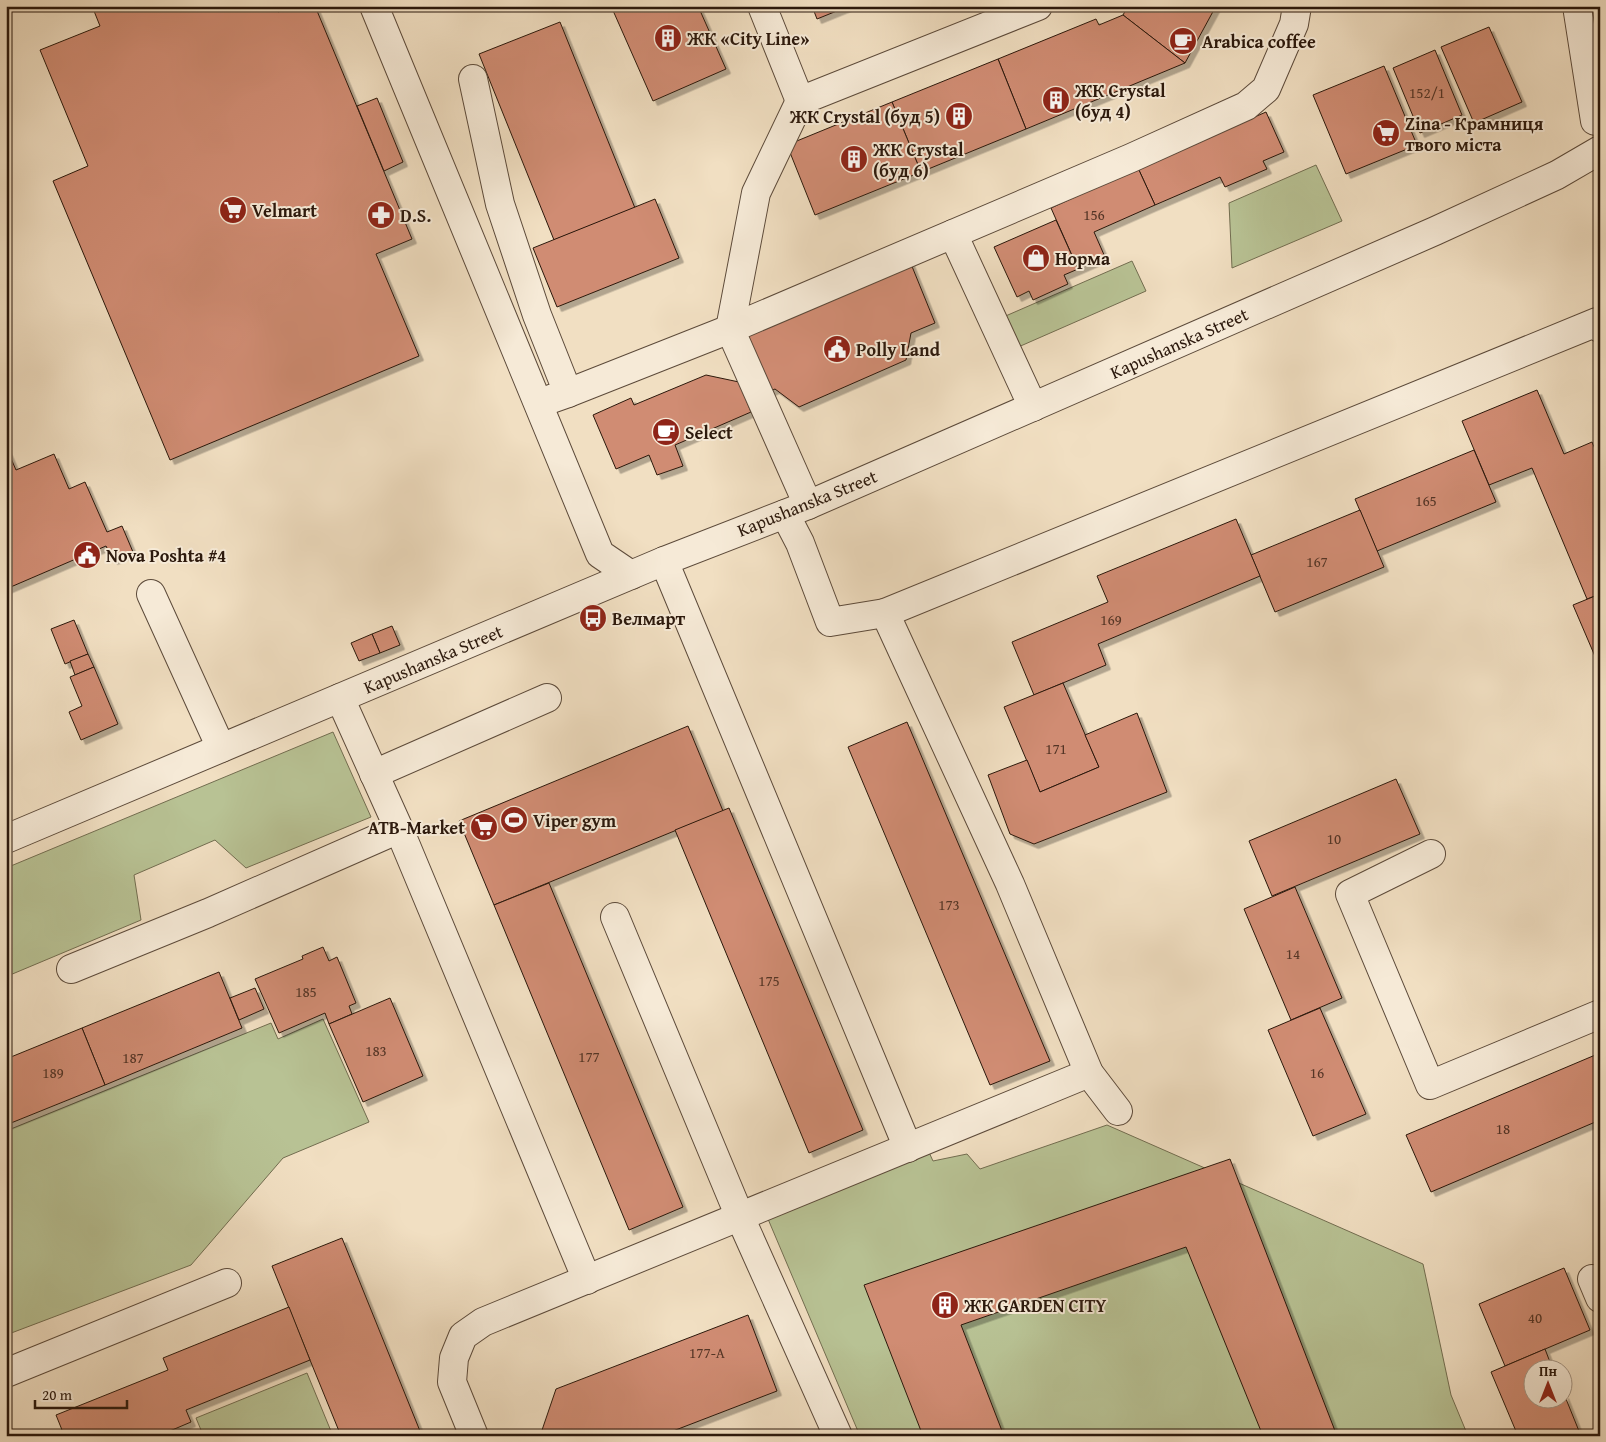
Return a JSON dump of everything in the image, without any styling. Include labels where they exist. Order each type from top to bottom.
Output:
[{"type":"street","points":[[374,6],[539,402],[600,554],[631,575]]},
{"type":"street","points":[[762,6],[800,101]]},
{"type":"street","points":[[1038,6],[800,101],[756,193],[730,329],[796,509],[800,543],[830,622],[885,613],[1597,322],[1600,328]]},
{"type":"street","points":[[539,402],[568,393],[730,329],[1246,106],[1266,89],[1294,24],[1297,6]]},
{"type":"street","points":[[1579,6],[1600,30]]},
{"type":"street","points":[[1579,6],[1598,123]]},
{"type":"street","points":[[473,79],[500,204],[537,315],[568,393]]},
{"type":"street","name":"Kapushanska Street","points":[[6,839],[664,561],[796,509],[1033,407],[1435,231],[1557,175],[1600,150]]},
{"type":"street","points":[[953,234],[1033,407]]},
{"type":"street","points":[[664,561],[908,1148]]},
{"type":"street","points":[[151,594],[221,748]]},
{"type":"street","points":[[885,613],[1010,884],[1089,1073],[1118,1111]]},
{"type":"street","points":[[340,698],[399,829],[587,1280]]},
{"type":"street","points":[[374,774],[547,698]]},
{"type":"street","points":[[70,968],[208,913],[399,829]]},
{"type":"street","points":[[1431,854],[1350,894],[1430,1085],[1600,1014]]},
{"type":"street","points":[[615,917],[740,1217],[838,1436]]},
{"type":"street","points":[[474,1436],[452,1382],[454,1358],[463,1336],[483,1322],[1089,1073]]},
{"type":"street","points":[[6,1372],[227,1283]]},
{"type":"green space","points":[[1316,165],[1342,221],[1232,268],[1229,203]]},
{"type":"green space","points":[[1132,261],[1146,291],[1016,348],[1001,318]]},
{"type":"green space","points":[[333,732],[371,817],[246,868],[215,840],[134,875],[141,920],[10,975],[6,967],[6,868]]},
{"type":"green space","points":[[323,1019],[369,1122],[283,1158],[191,1265],[6,1335],[6,1131],[271,1023],[278,1039]]},
{"type":"green space","points":[[1107,1125],[1423,1264],[1451,1395],[1468,1436],[860,1436],[768,1219],[927,1148],[933,1161],[967,1154],[980,1169]]},
{"type":"green space","points":[[307,1373],[333,1436],[186,1436],[201,1430],[196,1418]]},
{"type":"building","name":"Velmart","points":[[92,6],[275,6],[278,12],[291,6],[315,6],[412,239],[376,254],[419,356],[170,460],[53,181],[88,166],[40,50],[100,26]]},
{"type":"building","name":"ЖК «City Line»","points":[[611,6],[698,6],[726,69],[653,101]]},
{"type":"building","points":[[812,6],[849,6],[817,19]]},
{"type":"building","points":[[1128,6],[1216,6],[1185,63],[1123,15]]},
{"type":"building","name":"ЖК Crystal (буд 4)","points":[[1123,15],[1185,63],[1026,129],[998,59],[1096,19],[1099,25]]},
{"type":"building","points":[[560,22],[635,208],[554,240],[479,54]]},
{"type":"building","points":[[1489,27],[1522,102],[1474,123],[1441,47]]},
{"type":"building","points":[[1435,50],[1462,115],[1420,133],[1393,68]]},
{"type":"building","name":"ЖК Crystal (буд 5)","points":[[998,59],[1026,129],[921,172],[892,102]]},
{"type":"building","points":[[1384,66],[1417,145],[1346,174],[1313,95]]},
{"type":"building","points":[[377,98],[403,162],[384,171],[357,106]]},
{"type":"building","name":"ЖК Crystal (буд 6)","points":[[892,102],[921,172],[815,215],[787,145]]},
{"type":"building","points":[[1266,112],[1284,152],[1263,161],[1267,169],[1225,187],[1220,177],[1155,205],[1138,168]]},
{"type":"building","points":[[1138,168],[1155,205],[1094,232],[1105,257],[1078,269],[1051,208]]},
{"type":"building","points":[[655,199],[679,258],[557,307],[533,248]]},
{"type":"building","name":"Норма","points":[[1056,220],[1078,269],[1064,275],[1068,284],[1033,300],[1029,291],[1017,297],[994,247]]},
{"type":"building","points":[[909,259],[935,323],[911,333],[906,360],[799,407],[775,389],[764,394],[737,330]]},
{"type":"building","points":[[706,375],[739,382],[751,412],[675,445],[683,466],[657,475],[649,455],[616,469],[593,415],[631,398],[634,405]]},
{"type":"building","points":[[1537,390],[1564,454],[1592,442],[1600,461],[1600,594],[1587,599],[1532,468],[1489,485],[1462,421]]},
{"type":"building","points":[[6,447],[16,470],[54,454],[69,489],[85,482],[107,532],[122,526],[133,552],[113,560],[106,546],[6,589]]},
{"type":"building","points":[[1474,450],[1496,502],[1377,551],[1355,499]]},
{"type":"building","points":[[1360,510],[1384,567],[1275,612],[1251,555]]},
{"type":"building","points":[[1236,519],[1260,576],[1098,644],[1106,665],[1034,695],[1012,642],[1108,602],[1097,576]]},
{"type":"building","points":[[1600,594],[1600,668],[1573,605]]},
{"type":"building","points":[[74,620],[88,654],[65,664],[51,629]]},
{"type":"building","points":[[392,626],[400,645],[380,653],[372,634]]},
{"type":"building","points":[[372,634],[380,653],[359,661],[351,643]]},
{"type":"building","points":[[88,654],[94,667],[75,675],[70,661]]},
{"type":"building","points":[[94,667],[118,724],[81,740],[69,712],[82,706],[70,677]]},
{"type":"building","points":[[1063,683],[1099,767],[1040,792],[1004,707]]},
{"type":"building","points":[[1137,713],[1167,792],[1034,844],[1010,834],[988,775],[1027,760],[1040,792],[1099,767],[1085,735]]},
{"type":"building","points":[[907,722],[1050,1061],[990,1085],[848,747]]},
{"type":"building","points":[[688,726],[723,811],[494,905],[459,821]]},
{"type":"building","points":[[1396,779],[1420,834],[1272,896],[1249,841]]},
{"type":"building","points":[[729,808],[863,1130],[809,1153],[675,830]]},
{"type":"building","points":[[549,883],[683,1207],[629,1230],[494,905]]},
{"type":"building","points":[[1295,887],[1342,998],[1291,1020],[1244,909]]},
{"type":"building","points":[[323,947],[329,961],[337,957],[356,1003],[349,1006],[352,1014],[329,1024],[325,1013],[279,1033],[255,979],[303,959],[302,956]]},
{"type":"building","points":[[219,972],[242,1028],[105,1085],[82,1028]]},
{"type":"building","points":[[255,988],[264,1009],[239,1020],[230,998]]},
{"type":"building","points":[[390,998],[423,1076],[363,1102],[329,1024]]},
{"type":"building","points":[[1320,1008],[1366,1114],[1313,1136],[1268,1030]]},
{"type":"building","points":[[82,1028],[105,1085],[6,1125],[6,1059]]},
{"type":"building","points":[[1600,1053],[1600,1120],[1431,1192],[1406,1135]]},
{"type":"building","name":"ЖК GARDEN CITY","points":[[1230,1159],[1337,1436],[1263,1436],[1186,1247],[961,1325],[1004,1436],[923,1436],[864,1285]]},
{"type":"building","points":[[342,1238],[422,1436],[341,1436],[272,1266]]},
{"type":"building","points":[[1564,1268],[1590,1330],[1505,1366],[1479,1304]]},
{"type":"building","points":[[289,1307],[310,1360],[186,1410],[191,1422],[158,1436],[48,1436],[62,1430],[56,1415],[168,1370],[163,1358]]},
{"type":"building","points":[[748,1315],[777,1391],[660,1436],[540,1436],[556,1389]]},
{"type":"building","points":[[1545,1349],[1549,1360],[1524,1360],[1524,1410],[1570,1410],[1581,1436],[1518,1436],[1491,1372]]},
{"type":"place","name":"ЖК «City Line»","points":[[668,38]]},
{"type":"place","name":"Arabica coffee","points":[[1183,41]]},
{"type":"place","name":"ЖК Crystal (буд 4)","points":[[1056,100]]},
{"type":"place","name":"ЖК Crystal (буд 5)","points":[[959,116]]},
{"type":"place","name":"Zina - Крамниця твого міста","points":[[1386,133]]},
{"type":"place","name":"ЖК Crystal (буд 6)","points":[[854,159]]},
{"type":"place","name":"Velmart","points":[[233,210]]},
{"type":"place","name":"D.S.","points":[[381,215]]},
{"type":"place","name":"Норма","points":[[1036,258]]},
{"type":"place","name":"Polly Land","points":[[837,349]]},
{"type":"place","name":"Select","points":[[666,432]]},
{"type":"place","name":"Nova Poshta #4","points":[[87,555]]},
{"type":"place","name":"Велмарт","points":[[593,618]]},
{"type":"place","name":"Viper gym","points":[[514,820]]},
{"type":"place","name":"ATB-Market","points":[[484,827]]},
{"type":"place","name":"ЖК GARDEN CITY","points":[[945,1305]]}]
